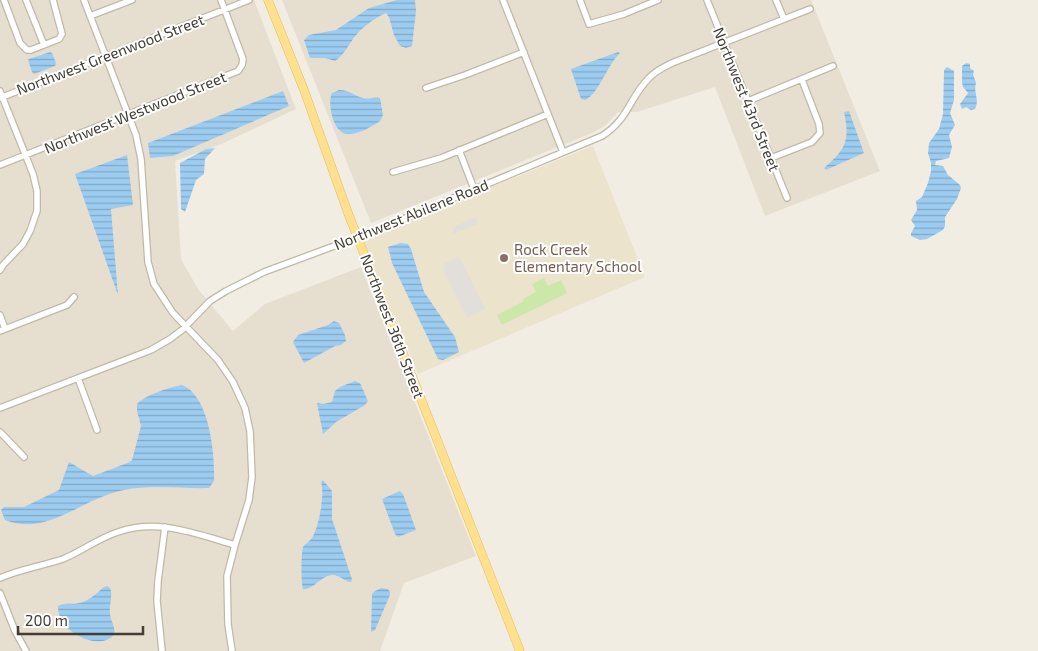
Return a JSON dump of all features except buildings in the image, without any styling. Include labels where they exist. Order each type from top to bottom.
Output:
[{"type":"main road","name":"Northwest 36th Street","points":[[268,0],[304,90],[358,237],[520,651]]},
{"type":"street","points":[[4,0],[23,47],[27,50],[59,39],[62,34],[53,0]]},
{"type":"street","points":[[26,0],[44,45]]},
{"type":"street","points":[[84,0],[136,135],[141,159],[148,262],[154,284],[173,313],[218,360],[233,382],[245,408],[250,431],[252,477],[249,500],[227,576],[228,624],[232,651]]},
{"type":"street","points":[[90,16],[132,0]]},
{"type":"street","name":"Northwest Westwood Street","points":[[0,165],[238,71],[243,59],[221,0]]},
{"type":"street","name":"Northwest Greenwood Street","points":[[1,95],[249,0]]},
{"type":"street","points":[[503,0],[563,152]]},
{"type":"street","points":[[580,0],[589,24],[624,14],[658,0]]},
{"type":"street","name":"Northwest 43rd Street","points":[[707,0],[786,198]]},
{"type":"street","points":[[776,0],[784,19]]},
{"type":"street","name":"Northwest Abilene Road","points":[[0,408],[151,350],[170,339],[210,302],[226,290],[264,272],[358,237],[602,136],[611,130],[626,114],[643,85],[658,71],[672,63],[810,8]]},
{"type":"street","points":[[426,88],[465,76],[524,52]]},
{"type":"street","points":[[748,101],[832,66]]},
{"type":"street","points":[[771,158],[812,142],[820,132],[819,124],[802,80]]},
{"type":"street","points":[[0,270],[23,244],[37,211],[37,191],[33,174],[1,95]]},
{"type":"street","points":[[393,172],[420,165],[548,114]]},
{"type":"street","points":[[458,150],[474,189]]},
{"type":"street","points":[[0,315],[2,330],[67,305],[74,297]]},
{"type":"street","points":[[78,378],[98,430]]},
{"type":"street","points":[[0,432],[24,457]]},
{"type":"street","points":[[0,578],[64,558],[118,531],[142,527],[175,528],[235,544]]},
{"type":"street","points":[[162,651],[159,631],[158,581],[166,527]]},
{"type":"street","points":[[0,593],[15,631],[26,651]]},
{"type":"shaded area","points":[[0,0],[254,0],[296,109],[219,145],[175,161],[181,259],[198,289],[233,331],[265,304],[361,267],[476,556],[404,583],[380,651],[0,651]]},
{"type":"shaded area","points":[[282,0],[811,0],[880,171],[765,216],[715,87],[637,112],[618,112],[605,126],[592,133],[371,223]]},
{"type":"shaded area","name":"Rock Creek Elementary School","points":[[593,146],[645,277],[418,374],[363,239]]},
{"type":"shaded area","points":[[477,216],[477,224],[453,234],[454,227]]},
{"type":"shaded area","points":[[458,257],[485,309],[467,318],[442,265]]},
{"type":"green space","points":[[544,278],[548,286],[561,280],[567,293],[502,325],[497,315],[524,301],[523,299],[536,292],[532,284]]},
{"type":"water","points":[[397,0],[415,0],[416,11],[412,46],[406,48],[400,46],[386,13],[363,28],[343,54],[335,61],[325,58],[310,58],[304,40],[309,35],[336,30],[369,8]]},
{"type":"water","points":[[50,52],[56,63],[55,66],[34,74],[28,60]]},
{"type":"water","points":[[618,52],[620,53],[615,58],[595,92],[585,100],[581,99],[571,69]]},
{"type":"water","points":[[966,63],[970,64],[970,68],[974,71],[976,83],[976,106],[975,109],[971,110],[966,107],[962,109],[960,104],[968,93],[963,87],[962,82],[962,66]]},
{"type":"water","points":[[947,67],[954,71],[954,100],[950,113],[955,125],[949,135],[952,147],[949,158],[936,161],[935,165],[943,166],[948,175],[961,188],[957,199],[945,217],[943,230],[927,239],[920,240],[911,236],[915,226],[911,220],[917,210],[916,201],[922,197],[931,171],[928,153],[929,143],[939,129],[943,114],[944,70]]},
{"type":"water","points":[[339,90],[365,98],[380,98],[383,115],[380,121],[356,133],[347,134],[338,129],[332,117],[330,103],[332,93]]},
{"type":"water","points":[[283,91],[289,106],[173,156],[150,158],[148,143]]},
{"type":"water","points":[[849,111],[864,153],[826,170],[824,168],[842,150],[846,137],[844,112]]},
{"type":"water","points":[[215,148],[205,159],[204,174],[196,180],[185,212],[181,209],[180,163],[206,149]]},
{"type":"water","points":[[127,155],[133,205],[111,209],[118,295],[75,174]]},
{"type":"water","points":[[401,243],[408,244],[411,249],[424,292],[455,337],[459,352],[443,360],[438,359],[392,263],[388,247]]},
{"type":"water","points":[[334,321],[339,323],[346,341],[304,363],[293,342],[298,335],[328,325]]},
{"type":"water","points":[[355,381],[360,383],[368,401],[365,405],[336,422],[323,434],[317,403],[332,402],[335,391]]},
{"type":"water","points":[[182,385],[191,391],[199,401],[209,427],[212,442],[214,481],[209,488],[135,488],[109,494],[65,514],[36,524],[21,524],[5,520],[1,510],[4,507],[24,507],[59,490],[69,462],[93,476],[130,462],[141,426],[137,404],[152,395]]},
{"type":"water","points":[[323,480],[332,491],[332,519],[352,579],[349,582],[330,575],[311,587],[303,589],[302,550],[312,538],[317,525],[321,509],[321,482]]},
{"type":"water","points":[[400,491],[403,494],[416,530],[398,537],[395,534],[382,499]]},
{"type":"water","points":[[107,586],[111,591],[110,611],[114,628],[113,636],[106,640],[89,640],[71,631],[59,615],[58,606],[82,602]]},
{"type":"water","points":[[381,588],[388,589],[390,595],[375,630],[371,632],[372,594]]},
{"type":"place","name":"Rock Creek Elementary School","points":[[504,258]]}]
